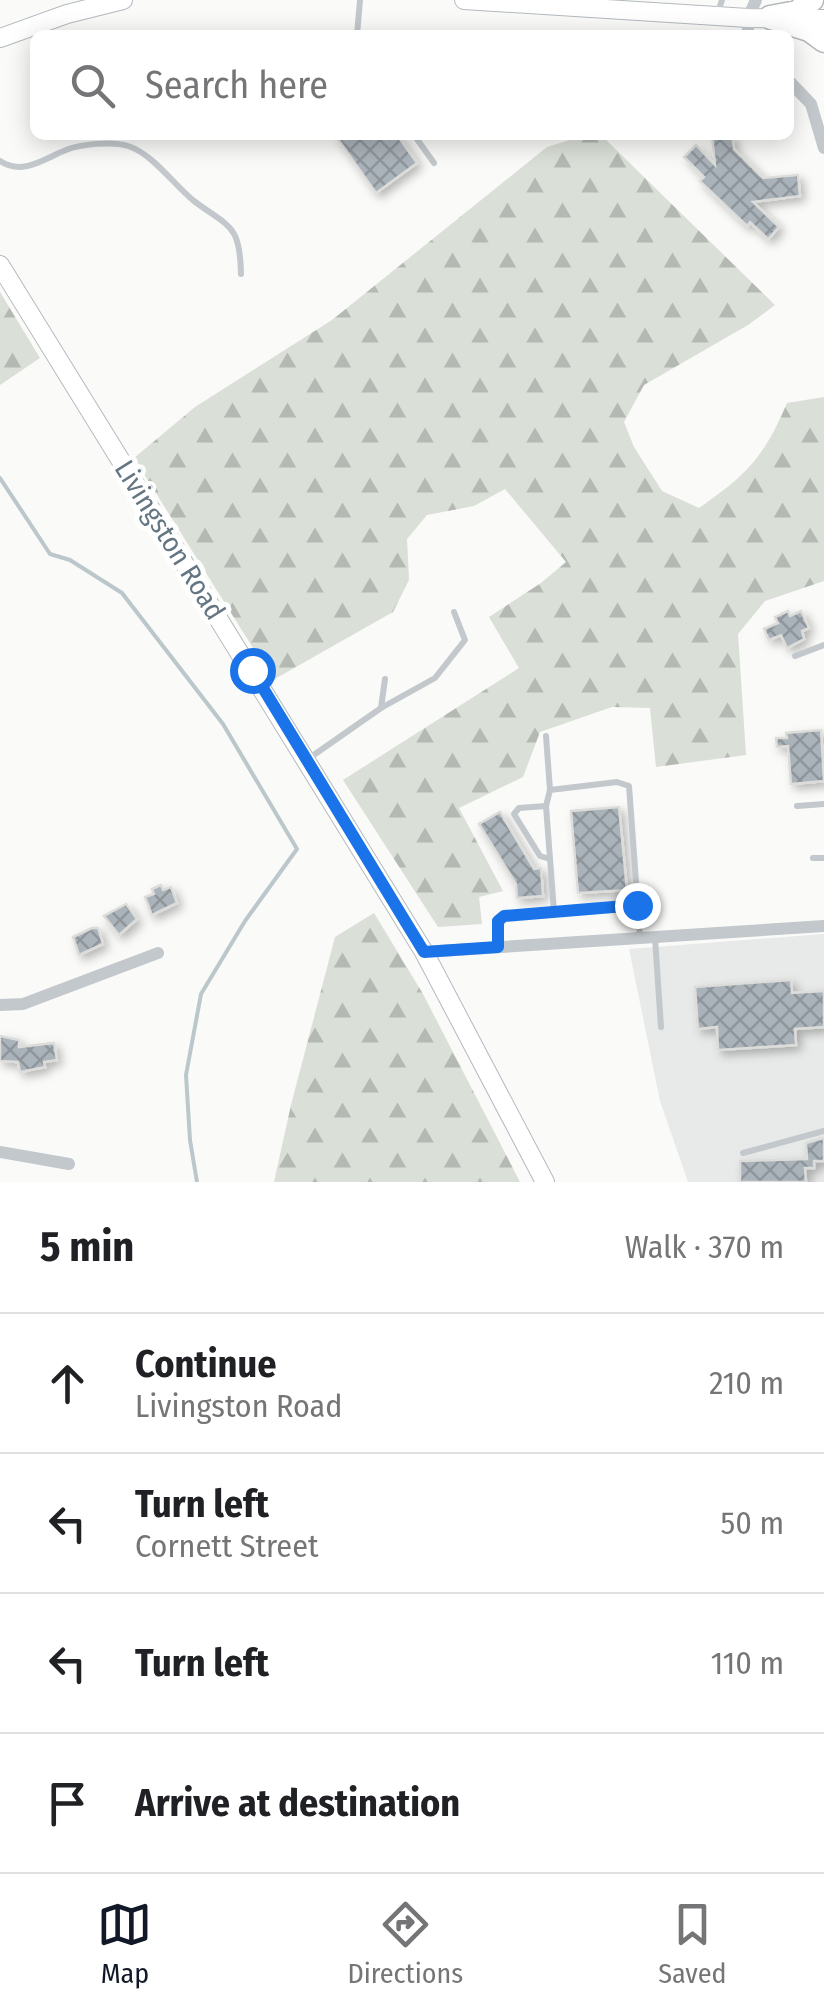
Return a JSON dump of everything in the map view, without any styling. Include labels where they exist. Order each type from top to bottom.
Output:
[{"type":"highway","points":[[757,18],[798,12],[812,0]]},
{"type":"highway","points":[[757,18],[809,30],[824,41]]},
{"type":"main road","points":[[0,38],[67,14],[123,0]]},
{"type":"main road","points":[[464,0],[719,8],[757,18],[824,19]]},
{"type":"main road","name":"Livingston Road","points":[[0,265],[424,952],[545,1182]]},
{"type":"street","points":[[794,86],[812,104],[824,148]]},
{"type":"street","points":[[424,952],[824,926]]},
{"type":"street","points":[[0,1005],[23,1004],[158,954]]},
{"type":"street","points":[[0,1152],[69,1164]]},
{"type":"lane","points":[[357,30],[360,0]]},
{"type":"lane","points":[[418,140],[434,163]]},
{"type":"lane","points":[[0,161],[24,168],[70,148],[128,146],[148,158],[198,204],[228,222],[240,245],[241,274]]},
{"type":"lane","points":[[307,759],[382,708],[436,678],[465,640],[454,612]]},
{"type":"lane","points":[[795,656],[824,645]]},
{"type":"lane","points":[[382,708],[385,679]]},
{"type":"lane","points":[[546,736],[550,790],[546,806],[554,912]]},
{"type":"lane","points":[[550,790],[617,782],[629,786],[640,896],[640,938]]},
{"type":"lane","points":[[796,806],[824,804]]},
{"type":"lane","points":[[546,806],[519,808],[514,814],[540,856],[550,859]]},
{"type":"lane","points":[[813,858],[824,858]]},
{"type":"lane","points":[[498,947],[500,918],[637,905]]},
{"type":"lane","points":[[655,937],[660,1027]]},
{"type":"lane","points":[[743,1152],[824,1131]]},
{"type":"shaded area","points":[[824,934],[824,1182],[688,1182],[660,1101],[629,949]]},
{"type":"green space","points":[[570,140],[606,140],[775,305],[644,385],[624,422],[634,447],[662,491],[699,508],[752,463],[787,403],[824,397],[824,581],[765,601],[738,634],[746,755],[656,767],[650,708],[612,707],[540,732],[523,777],[459,808],[503,891],[479,897],[482,924],[438,927],[343,780],[519,668],[489,617],[566,562],[505,489],[474,506],[427,515],[407,539],[409,580],[393,612],[273,680],[134,458],[195,407],[332,320],[547,147]]},
{"type":"green space","points":[[0,292],[40,358],[0,385]]},
{"type":"green space","points":[[374,913],[423,994],[520,1182],[274,1182],[335,937]]},
{"type":"building","points":[[339,140],[401,140],[417,163],[376,193]]},
{"type":"building","points":[[712,140],[733,140],[734,149],[763,178],[798,175],[800,196],[753,202],[779,227],[768,239],[750,222],[747,226],[700,181],[704,177],[684,157],[696,145],[715,165]]},
{"type":"building","points":[[788,611],[790,616],[801,611],[809,628],[802,631],[804,639],[787,648],[781,635],[769,640],[764,629],[778,623],[775,617]]},
{"type":"building","points":[[821,730],[824,781],[791,784],[788,746],[777,747],[776,738],[787,738],[786,733]]},
{"type":"building","points":[[619,807],[627,890],[578,893],[571,811]]},
{"type":"building","points":[[500,812],[534,869],[541,868],[543,896],[517,898],[516,884],[479,824]]},
{"type":"building","points":[[161,885],[163,890],[171,887],[177,903],[152,915],[145,897]]},
{"type":"building","points":[[126,904],[137,919],[119,935],[104,916]]},
{"type":"building","points":[[98,928],[103,944],[79,955],[73,937]]},
{"type":"building","points":[[791,980],[792,993],[824,991],[824,1027],[795,1029],[796,1045],[718,1050],[717,1027],[698,1029],[695,987]]},
{"type":"building","points":[[0,1036],[19,1040],[19,1047],[54,1043],[57,1060],[20,1072],[18,1062],[0,1061]]},
{"type":"building","points":[[824,1138],[824,1161],[814,1161],[814,1168],[805,1168],[806,1182],[740,1182],[740,1161],[807,1159],[806,1143]]},
{"type":"waterway","points":[[0,478],[50,554],[70,560],[122,593],[223,724],[297,849],[245,921],[201,994],[186,1075],[197,1182]]},
{"type":"route","points":[[252,670],[424,952],[498,947],[498,921],[504,916],[637,905]]}]
